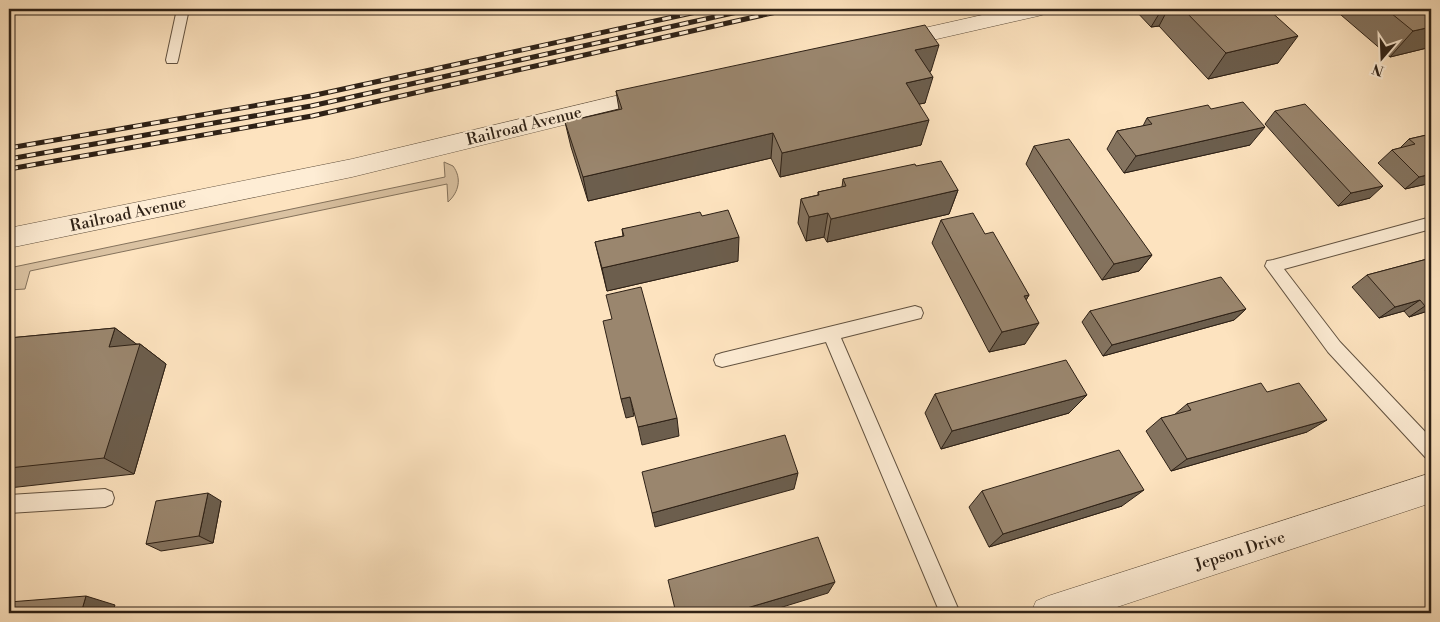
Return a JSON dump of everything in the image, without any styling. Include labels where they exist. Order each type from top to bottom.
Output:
[{"type":"street","points":[[876,46],[1038,9]]},
{"type":"street","name":"Railroad Avenue","points":[[9,238],[352,168],[675,90]]},
{"type":"street","name":"Jepson Drive","points":[[1048,613],[1431,488]]},
{"type":"lane","points":[[172,60],[182,9]]},
{"type":"lane","points":[[1431,223],[1273,266],[1334,346],[1431,451]]},
{"type":"lane","points":[[722,360],[915,313]]},
{"type":"lane","points":[[830,334],[950,613]]},
{"type":"lane","points":[[9,504],[105,498]]},
{"type":"shaded area","points":[[444,162],[453,166],[458,175],[457,189],[448,202],[447,184],[30,271],[25,289],[9,290],[9,268],[445,177]]},
{"type":"building","points":[[1183,9],[1268,9],[1298,36],[1226,53]]},
{"type":"building","points":[[1386,9],[1431,9],[1431,27],[1413,31]]},
{"type":"building","points":[[925,25],[939,45],[915,50],[933,77],[906,83],[929,120],[782,153],[773,133],[583,177],[565,122],[622,109],[616,91]]},
{"type":"building","points":[[1243,102],[1265,127],[1136,156],[1117,131],[1152,124],[1147,118],[1208,105],[1211,109]]},
{"type":"building","points":[[1305,104],[1383,186],[1351,193],[1275,111]]},
{"type":"building","points":[[1431,134],[1431,174],[1419,177],[1392,150],[1415,144],[1409,139]]},
{"type":"building","points":[[1069,139],[1152,255],[1114,264],[1034,146]]},
{"type":"building","points":[[941,161],[958,190],[831,219],[828,213],[809,217],[801,199],[819,195],[818,192],[846,186],[843,179],[915,164],[916,166]]},
{"type":"building","points":[[728,210],[739,237],[602,268],[595,242],[624,236],[622,229],[700,212],[702,216]]},
{"type":"building","points":[[973,213],[985,234],[993,232],[1029,295],[1024,296],[1039,323],[1002,332],[941,220]]},
{"type":"building","points":[[1431,258],[1431,304],[1425,306],[1420,300],[1395,307],[1367,275]]},
{"type":"building","points":[[1221,277],[1246,309],[1112,345],[1090,311]]},
{"type":"building","points":[[641,287],[677,418],[638,427],[630,397],[621,399],[603,321],[612,319],[606,295]]},
{"type":"building","points":[[115,328],[109,347],[140,344],[104,458],[9,468],[9,338]]},
{"type":"building","points":[[1066,360],[1087,395],[952,431],[935,394]]},
{"type":"building","points":[[1261,383],[1267,392],[1299,383],[1327,420],[1187,459],[1161,418],[1191,410],[1187,404]]},
{"type":"building","points":[[785,435],[798,473],[652,513],[642,472]]},
{"type":"building","points":[[1119,450],[1144,490],[1003,534],[982,491]]},
{"type":"building","points":[[208,493],[199,536],[146,544],[156,501]]},
{"type":"building","points":[[818,537],[835,582],[730,613],[676,613],[668,580]]},
{"type":"building","points":[[86,596],[81,613],[9,613],[9,602]]},
{"type":"railway","points":[[9,148],[311,96],[710,9]]},
{"type":"railway","points":[[9,159],[311,106],[751,9]]},
{"type":"railway","points":[[9,169],[312,116],[790,9]]}]
